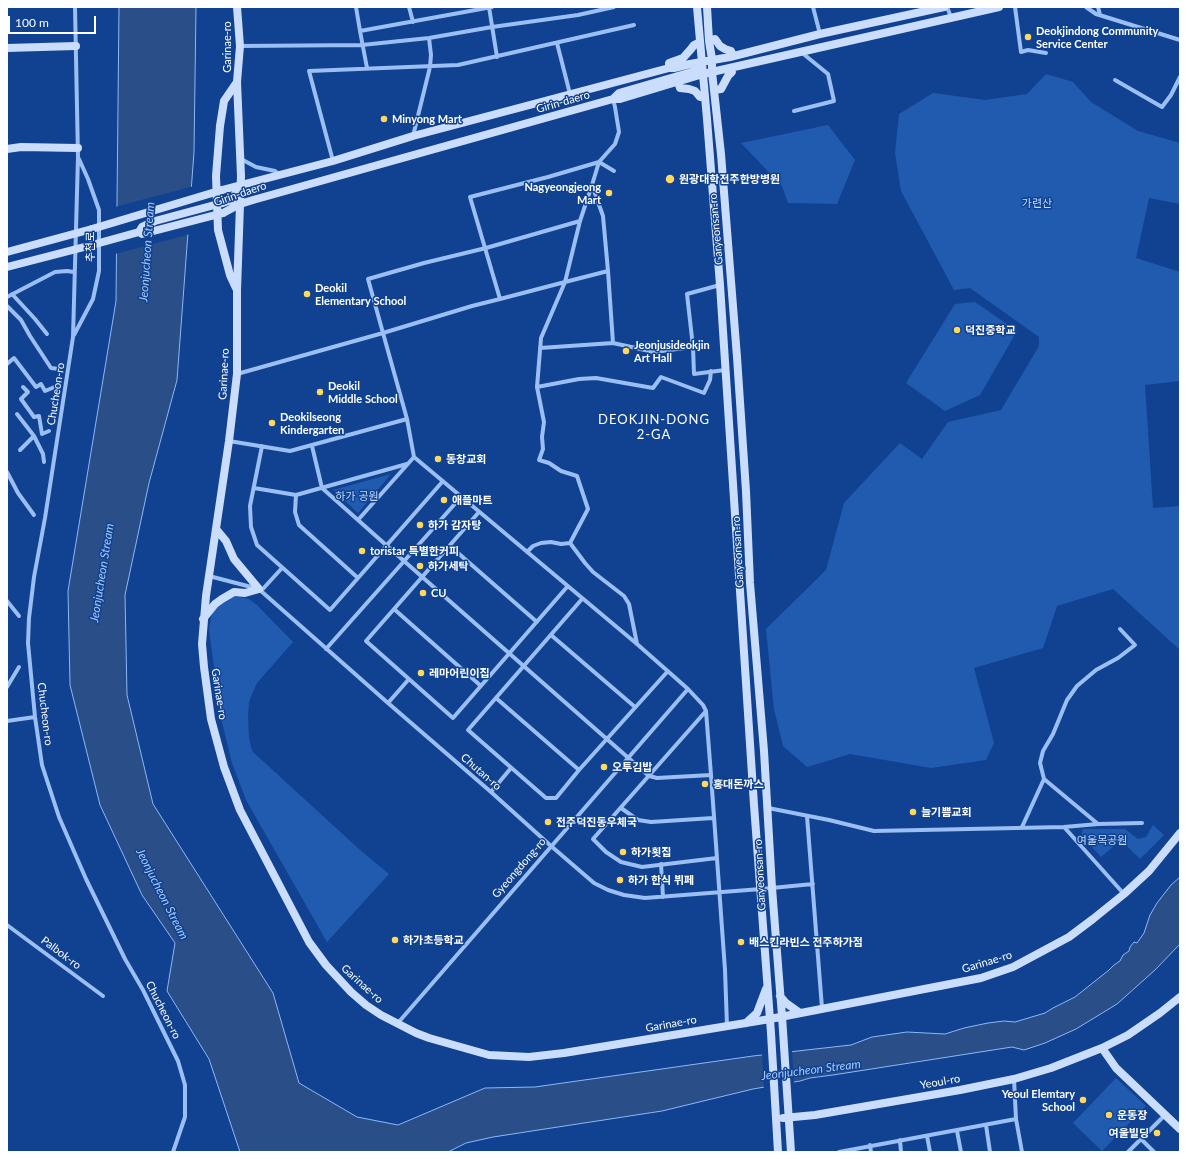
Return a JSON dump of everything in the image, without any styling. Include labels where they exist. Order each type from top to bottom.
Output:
[{"type":"street","name":"추천로","points":[[75,7],[78,148],[75,249]]},
{"type":"street","name":"Garinae-ro","points":[[237,7],[240,46],[237,82],[241,158],[237,290],[237,374],[229,441],[203,619],[202,644],[204,667],[211,719],[224,767],[240,810],[302,930],[326,965],[351,992],[366,1005],[396,1024],[429,1038],[489,1055],[529,1057],[564,1053],[770,1019],[981,978],[1013,967],[1069,937],[1124,894],[1149,871],[1180,832]]},
{"type":"street","points":[[356,7],[367,68]]},
{"type":"street","points":[[409,7],[413,22]]},
{"type":"street","points":[[360,31],[490,7],[497,57]]},
{"type":"street","points":[[240,46],[362,45],[429,38],[492,27],[578,15],[614,7]]},
{"type":"street","points":[[696,7],[700,42],[706,66]]},
{"type":"street","points":[[700,7],[706,66]]},
{"type":"street","points":[[706,66],[710,41],[707,7]]},
{"type":"street","points":[[813,7],[820,34]]},
{"type":"street","name":"Girin-daero","points":[[7,267],[139,232],[142,234],[223,213],[240,204],[613,99],[620,99],[678,82],[706,66],[733,56],[820,34],[944,7]]},
{"type":"street","points":[[947,7],[951,17]]},
{"type":"street","name":"Girin-daero","points":[[7,252],[222,190],[333,161],[413,136],[668,68],[690,64],[731,68],[999,7]]},
{"type":"street","points":[[1015,7],[1022,52],[1028,50],[1046,53]]},
{"type":"street","points":[[1086,7],[1096,14],[1180,40]]},
{"type":"street","points":[[1098,7],[1100,15]]},
{"type":"street","points":[[333,161],[309,71],[458,65],[634,25]]},
{"type":"street","points":[[413,136],[430,67],[431,55],[429,38]]},
{"type":"street","points":[[710,41],[715,39],[725,50],[731,51],[733,56]]},
{"type":"street","points":[[668,68],[669,63],[682,58],[694,45],[700,42]]},
{"type":"street","points":[[557,43],[570,94]]},
{"type":"street","points":[[7,48],[76,46]]},
{"type":"street","points":[[794,111],[834,101],[828,74],[801,52]]},
{"type":"street","points":[[527,552],[533,546],[541,543],[551,542],[561,544],[570,542],[588,509],[577,476],[562,471],[549,463],[539,460],[543,449],[542,437],[544,422],[537,387],[541,338],[565,282],[580,221],[599,162],[615,144],[619,132],[616,107],[613,99],[619,93],[706,66]]},
{"type":"street","name":"Garyeonsan-ro","points":[[706,66],[714,90],[721,154],[746,491],[750,583],[768,808],[772,888],[791,1152]]},
{"type":"street","name":"Garyeonsan-ro","points":[[706,66],[705,97],[720,285],[767,986],[772,1033],[778,1152]]},
{"type":"street","points":[[714,90],[721,89],[732,72],[731,68]]},
{"type":"street","points":[[1115,80],[1162,107],[1171,95],[1180,77]]},
{"type":"street","points":[[237,82],[224,101],[220,126],[216,176],[218,230],[230,275],[237,290]]},
{"type":"street","points":[[678,82],[680,88],[695,91],[700,97],[705,97]]},
{"type":"street","points":[[7,148],[78,148]]},
{"type":"street","name":"추천로","points":[[73,337],[93,299],[99,271],[99,210],[78,157]]},
{"type":"street","points":[[241,158],[256,167],[275,171],[281,175]]},
{"type":"street","points":[[500,299],[470,197],[599,162],[614,171]]},
{"type":"street","name":"Girin-daero","points":[[139,232],[142,227],[155,221],[232,200],[241,185]]},
{"type":"street","points":[[592,185],[602,216],[608,271],[613,343]]},
{"type":"street","points":[[580,221],[486,248],[424,263],[368,279],[407,419],[414,457],[567,587],[637,644],[688,689],[703,705],[706,711],[725,970],[727,1026]]},
{"type":"street","name":"Chucheon-ro","points":[[75,249],[73,337],[45,518],[34,577],[29,618],[28,643],[35,716],[42,765],[59,817],[86,879],[125,960],[143,990],[178,1061],[185,1085],[185,1117],[173,1152]]},
{"type":"street","points":[[237,374],[472,306],[608,271]]},
{"type":"street","points":[[7,297],[55,272],[74,272]]},
{"type":"street","points":[[720,285],[687,294],[693,347],[694,374],[725,370]]},
{"type":"street","points":[[12,294],[47,334]]},
{"type":"street","name":"Chucheon-ro","points":[[7,306],[21,320],[51,368],[59,369]]},
{"type":"street","points":[[540,348],[613,343],[654,352],[693,347]]},
{"type":"street","name":"Chucheon-ro","points":[[7,364],[14,358],[36,387],[42,384],[45,391],[57,386]]},
{"type":"street","points":[[537,387],[596,378],[653,388],[661,377],[704,393],[710,380],[711,371]]},
{"type":"street","name":"Chucheon-ro","points":[[23,388],[28,392],[21,399],[34,417],[39,416],[42,434],[49,431]]},
{"type":"street","name":"Chucheon-ro","points":[[17,414],[34,436],[43,454],[44,462]]},
{"type":"street","points":[[229,441],[290,451],[407,419]]},
{"type":"street","name":"Chucheon-ro","points":[[20,450],[34,436]]},
{"type":"street","points":[[262,446],[250,506],[251,527],[257,545],[330,610],[443,481]]},
{"type":"street","points":[[312,446],[322,488],[649,776],[657,778],[711,775]]},
{"type":"street","points":[[358,520],[414,457]]},
{"type":"street","points":[[254,488],[296,495],[408,464]]},
{"type":"street","points":[[7,472],[18,493],[34,515]]},
{"type":"street","points":[[296,495],[295,512],[298,525],[358,578]]},
{"type":"street","points":[[326,648],[461,497]]},
{"type":"street","points":[[479,512],[366,641],[453,718],[567,587]]},
{"type":"street","points":[[216,529],[226,542],[234,559],[260,590]]},
{"type":"street","points":[[570,542],[593,572],[624,596],[629,604],[637,644]]},
{"type":"street","points":[[450,546],[537,622]]},
{"type":"street","points":[[203,619],[215,604],[234,592],[260,590],[282,568]]},
{"type":"street","name":"Chutan-ro","points":[[209,576],[260,590],[388,704],[594,883],[608,890],[624,895],[645,898],[813,884]]},
{"type":"street","points":[[582,599],[468,730],[546,798],[556,798],[579,770],[668,671]]},
{"type":"street","points":[[7,601],[19,616]]},
{"type":"street","points":[[394,609],[481,686]]},
{"type":"street","points":[[1098,824],[1044,779],[1040,763],[1043,751],[1053,734],[1068,700],[1077,686],[1096,670],[1118,658],[1135,645],[1120,629]]},
{"type":"street","points":[[551,635],[635,707]]},
{"type":"street","points":[[7,688],[18,667]]},
{"type":"street","points":[[388,704],[409,679]]},
{"type":"street","name":"Gyeongdong-ro","points":[[396,1024],[688,689]]},
{"type":"street","points":[[496,698],[579,770]]},
{"type":"street","points":[[706,711],[593,839],[606,852],[621,862],[642,867],[717,858]]},
{"type":"street","points":[[7,721],[35,716]]},
{"type":"street","points":[[491,792],[511,768]]},
{"type":"street","points":[[1022,827],[1044,779]]},
{"type":"street","points":[[621,808],[638,820],[651,822],[714,818]]},
{"type":"street","points":[[768,808],[829,820],[874,831],[1142,824]]},
{"type":"street","points":[[807,816],[822,1008]]},
{"type":"street","points":[[1064,827],[1124,894]]},
{"type":"street","points":[[661,864],[664,897]]},
{"type":"street","name":"Palbok-ro","points":[[7,926],[103,996]]},
{"type":"street","points":[[746,1023],[757,1013],[767,986]]},
{"type":"street","points":[[780,996],[786,1003],[800,1013]]},
{"type":"street","name":"Yeoul-ro","points":[[776,1115],[823,1114],[1014,1079],[1051,1068],[1102,1048],[1145,1024],[1180,997]]},
{"type":"street","points":[[1102,1048],[1116,1068],[1180,1129]]},
{"type":"street","points":[[1014,1079],[1016,1119],[1022,1152]]},
{"type":"street","points":[[1128,1152],[1165,1114]]},
{"type":"street","points":[[843,1152],[870,1145],[957,1131],[1016,1119]]},
{"type":"street","points":[[986,1125],[990,1152]]},
{"type":"street","points":[[957,1131],[961,1152]]},
{"type":"street","points":[[927,1136],[930,1152]]},
{"type":"street","points":[[900,1140],[901,1152]]},
{"type":"street","points":[[1141,1140],[1154,1152]]},
{"type":"street","points":[[870,1145],[871,1152]]},
{"type":"green space","name":"가련산","points":[[1046,74],[1073,82],[1091,102],[1138,131],[1180,143],[1180,204],[1149,198],[1136,258],[1180,272],[1180,381],[1145,385],[1153,508],[1180,506],[1180,650],[1113,589],[1057,606],[1043,648],[974,668],[994,743],[986,760],[931,768],[850,754],[807,767],[783,746],[774,709],[766,629],[826,570],[844,503],[900,443],[922,459],[948,422],[1001,410],[1039,346],[1039,337],[970,288],[954,290],[901,191],[895,153],[899,114],[933,93],[985,100],[1027,94]]},
{"type":"green space","points":[[828,125],[855,160],[837,204],[788,203],[782,186],[741,143]]},
{"type":"green space","points":[[975,302],[1017,331],[980,395],[945,411],[906,383],[955,304]]},
{"type":"green space","name":"하가 공원","points":[[391,474],[358,513],[333,490]]},
{"type":"green space","points":[[234,597],[249,599],[257,605],[293,642],[257,683],[249,702],[249,737],[253,752],[359,849],[389,874],[327,942],[246,800],[232,763],[221,718],[209,630],[211,617],[214,610]]},
{"type":"green space","name":"여울목공원","points":[[1153,825],[1164,835],[1140,859],[1121,840],[1101,857],[1082,836],[1083,829],[1125,829],[1138,839],[1146,837]]},
{"type":"green space","name":"운동장","points":[[1116,1078],[1146,1106],[1102,1151],[1073,1123]]},
{"type":"water","name":"Jeonjucheon Stream","points":[[119,7],[196,7],[194,152],[177,380],[149,483],[125,595],[127,695],[153,804],[273,993],[299,1083],[357,1117],[398,1125],[485,1088],[535,1087],[753,1056],[851,1045],[872,1037],[907,1032],[945,1034],[988,1023],[1004,1021],[1015,1022],[1045,1013],[1075,997],[1120,961],[1123,955],[1129,951],[1134,942],[1137,943],[1144,933],[1150,915],[1157,903],[1171,885],[1180,877],[1180,944],[1155,970],[1117,1004],[1076,1029],[1045,1043],[1024,1050],[1012,1047],[810,1078],[753,1089],[662,1111],[493,1137],[466,1143],[448,1152],[240,1152],[209,1059],[167,991],[175,943],[142,895],[100,805],[70,685],[68,591],[116,301]]},
{"type":"pier","points":[[194,186],[190,234],[115,254],[115,207]]},
{"type":"pier","points":[[792,1050],[794,1084],[764,1089],[762,1053]]},
{"type":"place","name":"Deokjindong Community Service Center","points":[[1028,37]]},
{"type":"place","name":"Minyong Mart","points":[[384,119]]},
{"type":"place","name":"원광대학전주한방병원","points":[[670,179]]},
{"type":"place","name":"Nagyeongjeong Mart","points":[[609,193]]},
{"type":"place","name":"Deokil Elementary School","points":[[307,294]]},
{"type":"place","name":"덕진중학교","points":[[957,330]]},
{"type":"place","name":"Jeonjusideokjin Art Hall","points":[[626,351]]},
{"type":"place","name":"Deokil Middle School","points":[[320,392]]},
{"type":"place","name":"Deokilseong Kindergarten","points":[[272,423]]},
{"type":"place","name":"동창교회","points":[[438,459]]},
{"type":"place","name":"애플마트","points":[[444,500]]},
{"type":"place","name":"하가 감자탕","points":[[420,525]]},
{"type":"place","name":"toristar 특별한커피","points":[[362,551]]},
{"type":"place","name":"하가세탁","points":[[420,566]]},
{"type":"place","name":"CU","points":[[423,593]]},
{"type":"place","name":"레마어린이집","points":[[421,673]]},
{"type":"place","name":"오투김밥","points":[[604,767]]},
{"type":"place","name":"홍대돈까스","points":[[705,784]]},
{"type":"place","name":"늘기쁨교회","points":[[913,812]]},
{"type":"place","name":"전주덕진동우체국","points":[[548,822]]},
{"type":"place","name":"하가횟집","points":[[623,852]]},
{"type":"place","name":"하가 한식 뷔페","points":[[620,880]]},
{"type":"place","name":"하가초등학교","points":[[395,940]]},
{"type":"place","name":"배스킨라빈스 전주하가점","points":[[741,942]]},
{"type":"place","name":"Yeoul Elemtary School","points":[[1083,1100]]},
{"type":"place","name":"운동장","points":[[1109,1115]]},
{"type":"place","name":"여울빌딩","points":[[1157,1133]]},
{"type":"district","name":"DEOKJIN-DONG 2-GA","points":[[654,428]]}]
